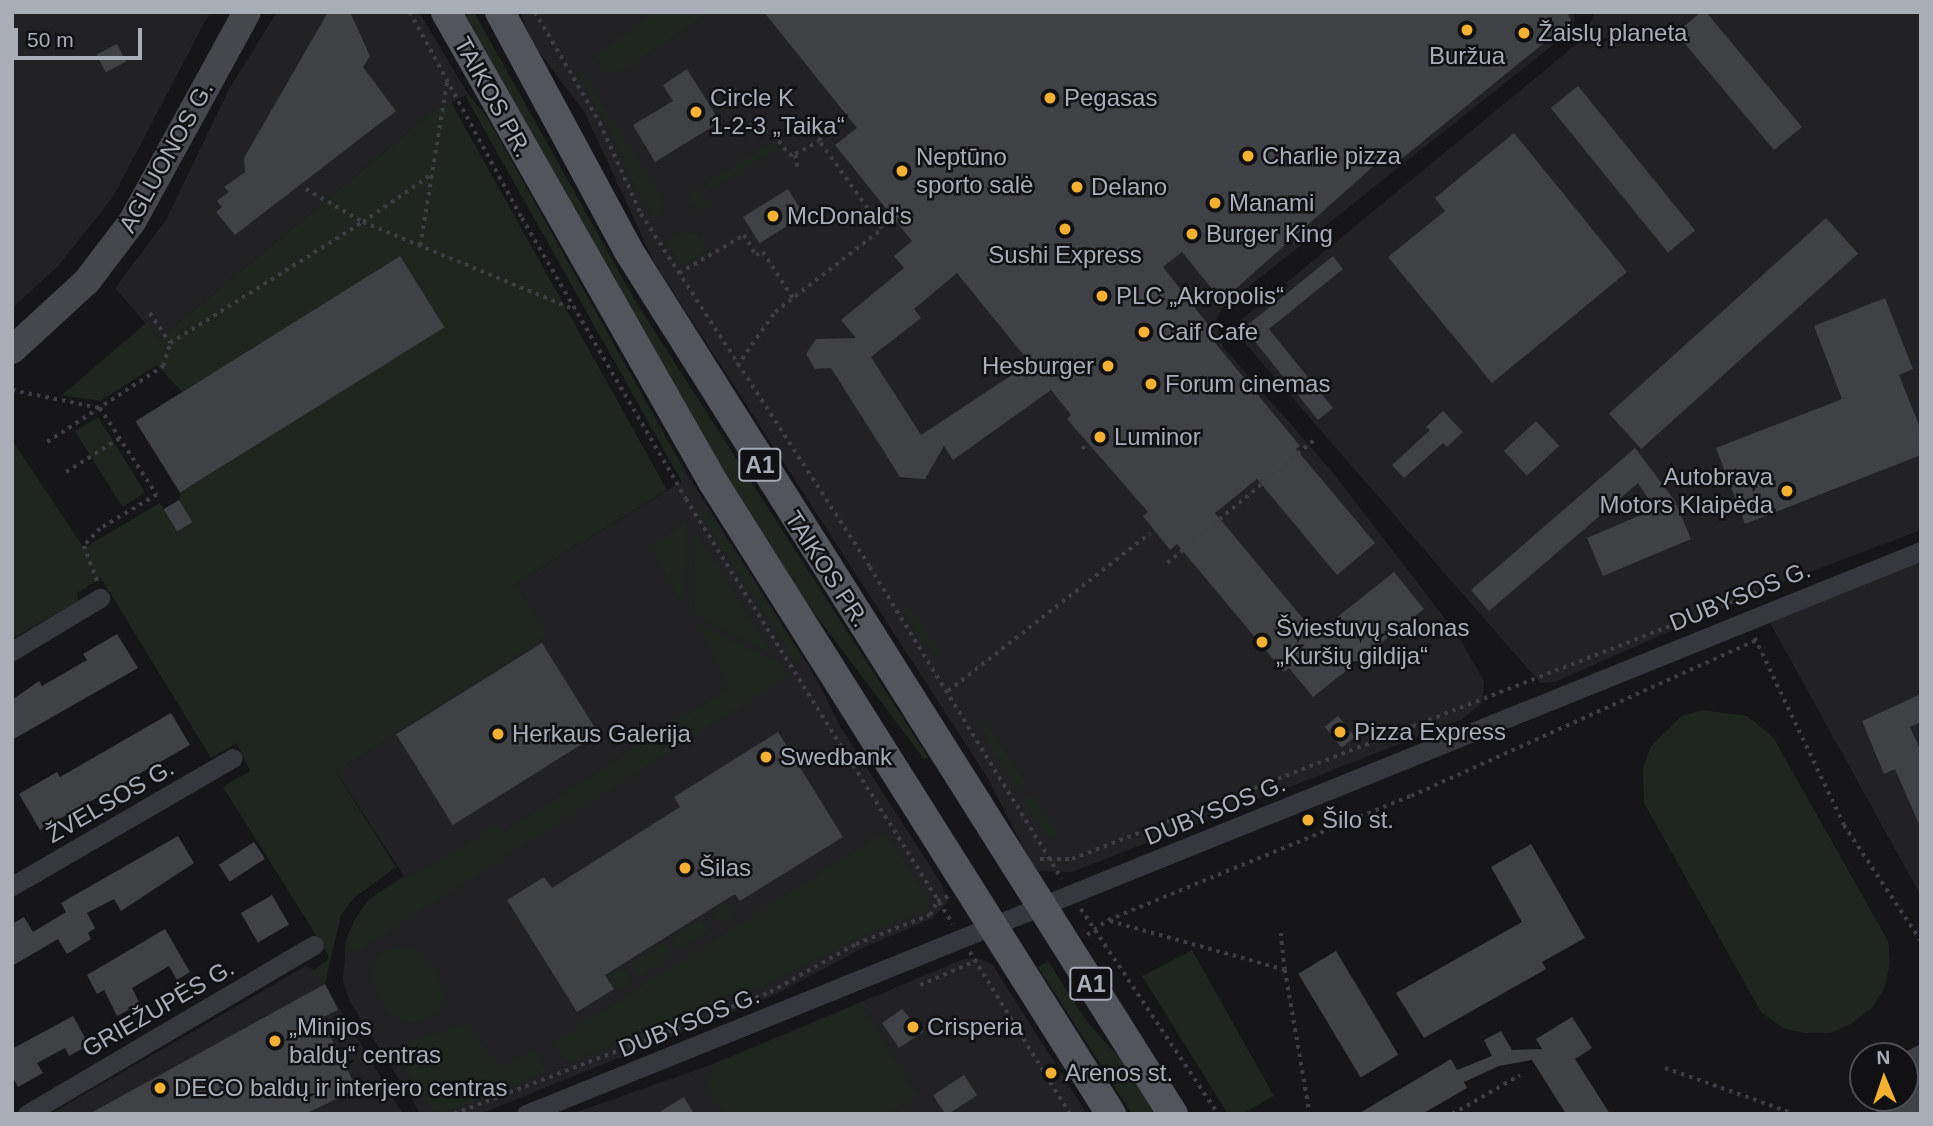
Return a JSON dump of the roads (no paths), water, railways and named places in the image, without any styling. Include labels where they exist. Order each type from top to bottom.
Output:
[{"type":"main road","name":"AGLUONOS G.","points":[[12,349],[86,281],[125,233],[247,12]]},
{"type":"main road","name":"TAIKOS PR.","points":[[446,12],[713,482],[1111,1114]]},
{"type":"main road","name":"TAIKOS PR.","points":[[500,12],[628,250],[1173,1114]]},
{"type":"street","name":"DUBYSOS G.","points":[[526,1114],[1921,551]]},
{"type":"street","points":[[12,651],[100,598]]},
{"type":"street","name":"ŽVELSOS G.","points":[[12,886],[233,758]]},
{"type":"street","name":"GRIEŽUPĖS G.","points":[[27,1114],[314,945]]},
{"type":"place","name":"Buržua","points":[[1467,30]]},
{"type":"place","name":"Žaislų planeta","points":[[1524,33]]},
{"type":"place","name":"Pegasas","points":[[1050,98]]},
{"type":"place","name":"Circle K 1-2-3 „Taika“","points":[[696,112]]},
{"type":"place","name":"Charlie pizza","points":[[1248,156]]},
{"type":"place","name":"Neptūno sporto salė","points":[[902,171]]},
{"type":"place","name":"Delano","points":[[1077,187]]},
{"type":"place","name":"Manami","points":[[1215,203]]},
{"type":"place","name":"McDonald's","points":[[773,216]]},
{"type":"place","name":"Sushi Express","points":[[1065,229]]},
{"type":"place","name":"Burger King","points":[[1192,234]]},
{"type":"place","name":"PLC „Akropolis“","points":[[1102,296]]},
{"type":"place","name":"Caif Cafe","points":[[1144,332]]},
{"type":"place","name":"Hesburger","points":[[1108,366]]},
{"type":"place","name":"Forum cinemas","points":[[1151,384]]},
{"type":"place","name":"Luminor","points":[[1100,437]]},
{"type":"place","name":"Autobrava Motors Klaipėda","points":[[1787,491]]},
{"type":"place","name":"Šviestuvų salonas „Kuršių gildija“","points":[[1262,642]]},
{"type":"place","name":"Pizza Express","points":[[1340,732]]},
{"type":"place","name":"Herkaus Galerija","points":[[498,734]]},
{"type":"place","name":"Swedbank","points":[[766,757]]},
{"type":"place","name":"Šilo st.","points":[[1308,820]]},
{"type":"place","name":"Šilas","points":[[685,868]]},
{"type":"place","name":"Crisperia","points":[[913,1027]]},
{"type":"place","name":"„Minijos baldų“ centras","points":[[275,1041]]},
{"type":"place","name":"Arenos st.","points":[[1051,1073]]},
{"type":"place","name":"DECO baldų ir interjero centras","points":[[160,1088]]}]
